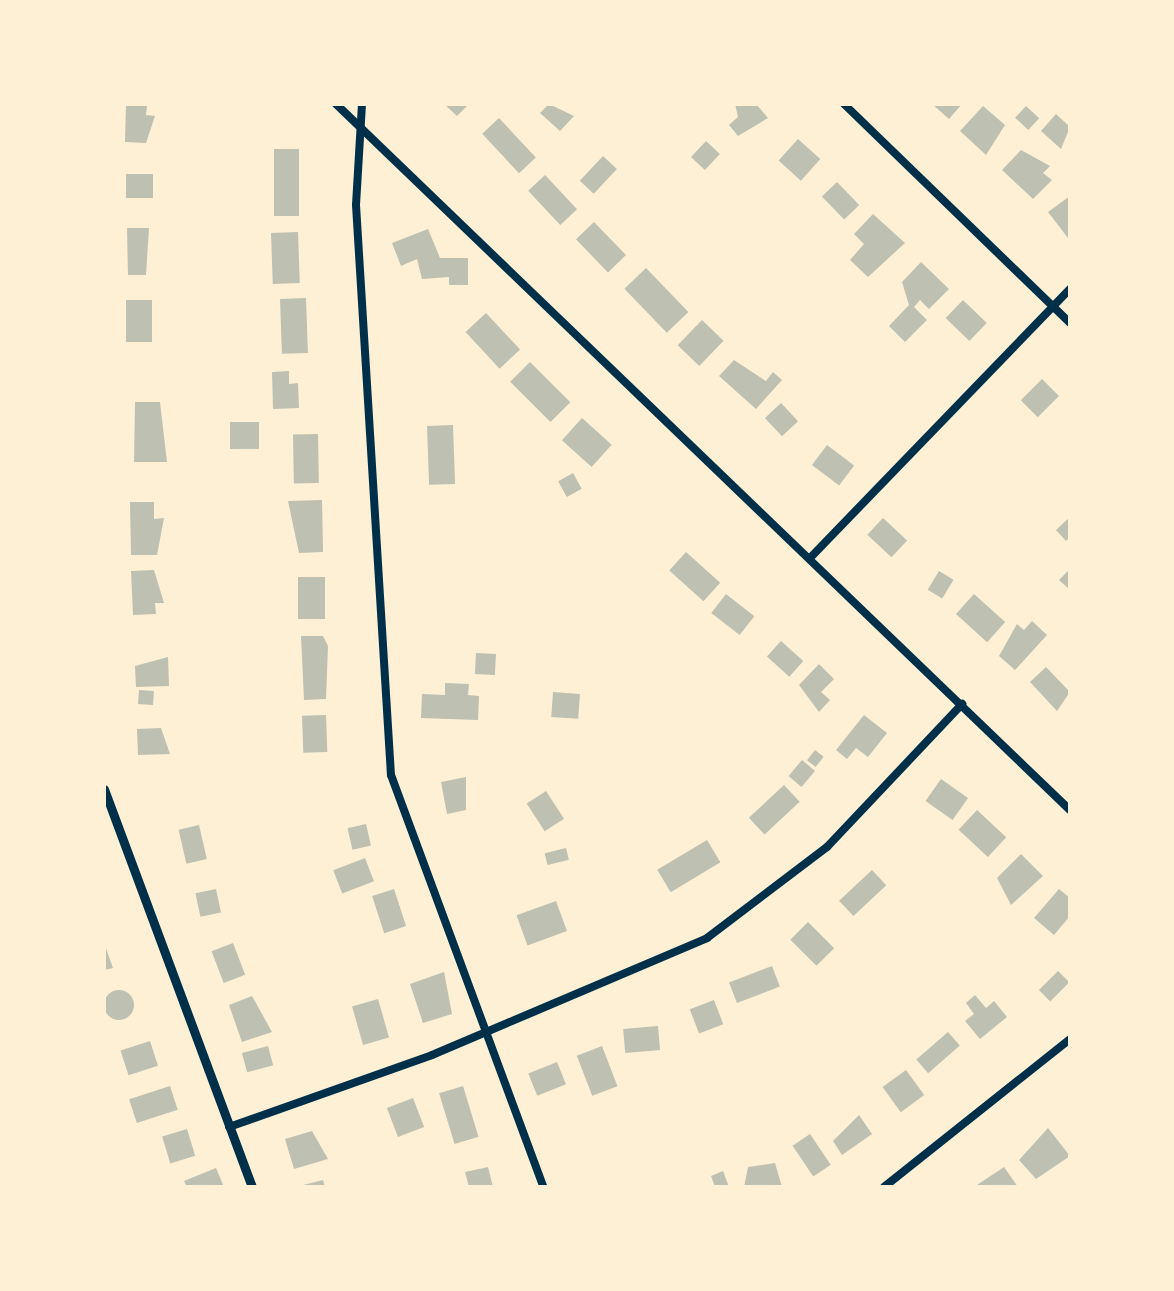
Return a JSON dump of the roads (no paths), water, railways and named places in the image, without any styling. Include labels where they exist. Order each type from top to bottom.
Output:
[{"type":"street","points":[[336,104],[811,557],[1070,810]]},
{"type":"street","points":[[362,104],[356,205],[385,736],[399,806],[543,1187]]},
{"type":"street","points":[[844,104],[1070,323]]},
{"type":"street","points":[[811,557],[1070,289]]},
{"type":"street","points":[[229,1127],[484,1034],[654,965],[756,905],[827,847],[962,704]]},
{"type":"street","points":[[104,789],[252,1187]]},
{"type":"street","points":[[884,1187],[1070,1039]]}]
